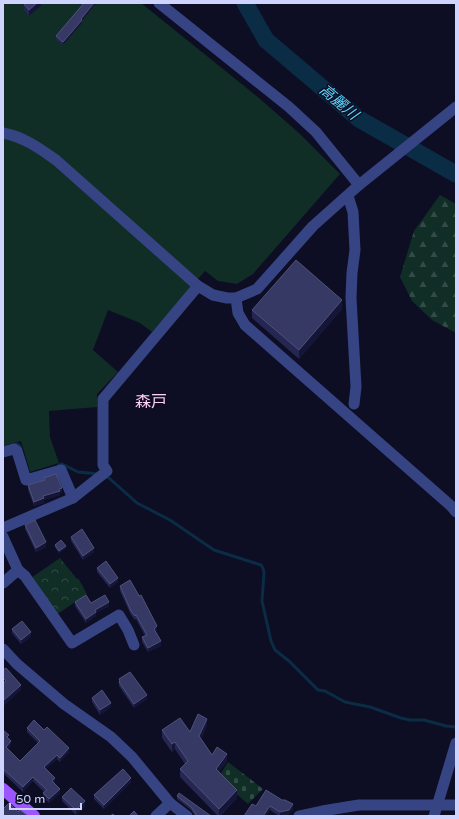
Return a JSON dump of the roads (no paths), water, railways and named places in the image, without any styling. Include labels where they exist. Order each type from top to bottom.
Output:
[{"type":"main road","points":[[3,789],[34,816]]},
{"type":"street","points":[[159,3],[300,117],[316,132],[359,185]]},
{"type":"street","points":[[3,133],[22,138],[37,146],[56,160],[198,286],[213,295],[236,298],[257,289],[313,226],[359,185],[456,107]]},
{"type":"street","points":[[348,196],[353,212],[355,250],[351,298],[356,387],[354,404]]},
{"type":"street","points":[[3,528],[73,498],[107,471],[103,465],[103,399],[198,286]]},
{"type":"street","points":[[236,298],[238,312],[245,325],[456,512]]},
{"type":"street","points":[[3,452],[14,449],[17,451],[26,480],[61,470],[73,498]]},
{"type":"street","points":[[3,537],[18,570],[25,576],[72,644],[119,615],[134,644]]},
{"type":"street","points":[[3,583],[18,570]]},
{"type":"street","points":[[3,650],[17,664],[64,704],[111,737],[132,758],[170,803],[187,816]]},
{"type":"street","points":[[434,816],[456,743]]},
{"type":"street","points":[[156,816],[170,803]]},
{"type":"street","points":[[299,816],[359,805],[456,805]]},
{"type":"waterway","name":"高麗川","points":[[245,3],[266,40],[359,119],[456,174]]},
{"type":"waterway","points":[[12,445],[17,444],[20,446],[21,450]]},
{"type":"waterway","points":[[59,465],[62,464],[78,472],[99,474]]},
{"type":"waterway","points":[[105,476],[137,503],[170,520],[214,550],[261,565],[264,573],[262,601],[271,641],[275,650],[289,661],[318,690],[325,691],[345,702],[370,707],[401,718],[410,720],[424,720],[456,727]]},
{"type":"district","name":"森戸","points":[[151,402]]}]
